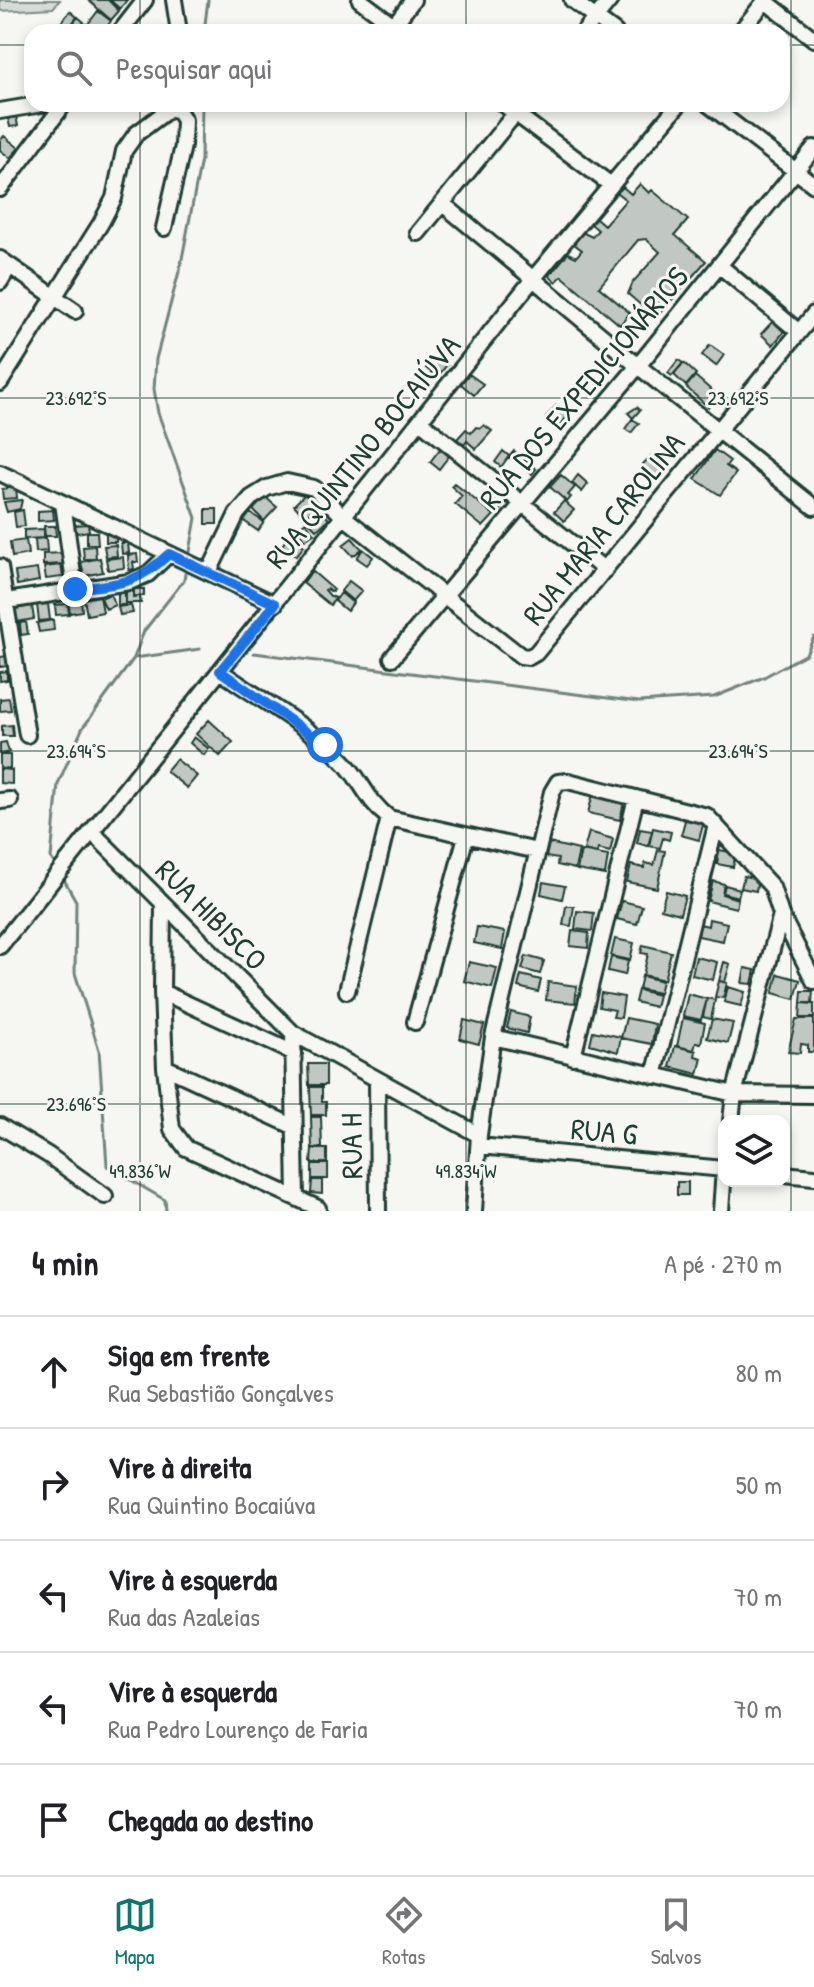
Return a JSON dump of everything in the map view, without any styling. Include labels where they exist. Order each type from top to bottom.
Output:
[{"type":"street","points":[[126,24],[145,0]]},
{"type":"street","points":[[174,0],[178,24]]},
{"type":"street","points":[[360,0],[393,24]]},
{"type":"street","points":[[401,24],[413,0]]},
{"type":"street","points":[[572,0],[605,24]]},
{"type":"street","points":[[590,24],[610,0]]},
{"type":"street","points":[[746,24],[765,0],[814,39]]},
{"type":"street","points":[[0,111],[24,107]]},
{"type":"street","points":[[0,189],[58,112]]},
{"type":"street","points":[[0,383],[114,198],[124,151],[136,134],[166,112]]},
{"type":"street","points":[[164,228],[183,146],[184,120],[179,112]]},
{"type":"street","points":[[418,233],[517,112]]},
{"type":"street","points":[[523,112],[611,185]]},
{"type":"street","name":"RUA QUINTINO BOCAIÚVA","points":[[0,946],[533,279],[672,112]]},
{"type":"street","points":[[719,112],[814,185]]},
{"type":"street","name":"RUA DOS EXPEDICIONÁRIOS","points":[[392,658],[638,366],[814,148]]},
{"type":"street","points":[[443,204],[717,431],[814,507]]},
{"type":"street","points":[[0,282],[5,263],[75,311]]},
{"type":"street","points":[[720,266],[799,332]]},
{"type":"street","name":"RUA MARIA CAROLINA","points":[[446,597],[521,656],[529,657],[536,653],[814,314]]},
{"type":"street","points":[[421,422],[605,570]]},
{"type":"street","points":[[0,473],[275,604]]},
{"type":"street","points":[[202,569],[237,514],[251,498],[267,488],[287,482],[314,488],[344,517],[446,597]]},
{"type":"street","points":[[63,503],[75,589]]},
{"type":"street","points":[[3,601],[129,582],[148,574],[173,556]]},
{"type":"street","points":[[0,567],[3,601],[27,735]]},
{"type":"street","points":[[220,671],[325,745],[344,762],[373,805],[389,818],[537,851]]},
{"type":"street","points":[[474,1211],[479,1140],[493,1037],[552,792],[558,782],[568,781],[707,816],[772,887],[814,981]]},
{"type":"street","points":[[573,1057],[636,798]]},
{"type":"street","points":[[347,991],[389,818]]},
{"type":"street","points":[[654,1076],[716,825]]},
{"type":"street","name":"RUA HIBISCO","points":[[92,832],[293,1033],[479,1140]]},
{"type":"street","points":[[415,1022],[466,836]]},
{"type":"street","points":[[163,905],[165,1067],[172,1129],[186,1148],[318,1208]]},
{"type":"street","points":[[732,1115],[734,1094],[779,908]]},
{"type":"street","points":[[162,992],[294,1053]]},
{"type":"street","points":[[293,1033],[296,1198]]},
{"type":"street","points":[[493,1037],[734,1094],[814,1095]]},
{"type":"street","points":[[165,1067],[295,1127]]},
{"type":"street","name":"RUA H","points":[[377,1079],[378,1211]]},
{"type":"street","points":[[0,1126],[48,1155],[105,1196]]},
{"type":"street","name":"RUA G","points":[[479,1140],[718,1168]]},
{"type":"street","points":[[790,1175],[814,1177]]},
{"type":"street","points":[[721,1211],[723,1187]]},
{"type":"shaded area","points":[[0,0],[60,0],[53,8],[0,11]]},
{"type":"building","points":[[88,0],[108,0],[119,11],[111,20]]},
{"type":"building","points":[[110,0],[127,0],[120,9]]},
{"type":"building","points":[[70,11],[77,17],[72,24],[60,24]]},
{"type":"building","points":[[98,11],[111,21],[109,24],[88,24]]},
{"type":"building","points":[[78,17],[84,22],[82,24],[73,24]]},
{"type":"building","points":[[16,116],[18,126],[10,127],[8,118]]},
{"type":"building","points":[[4,136],[19,148],[10,158],[0,150],[0,141]]},
{"type":"building","points":[[640,184],[688,220],[675,235],[706,261],[661,312],[658,309],[652,315],[628,294],[633,282],[660,252],[646,239],[638,240],[599,287],[630,313],[620,325],[562,276],[556,282],[549,276],[568,253],[576,257],[582,250],[574,244],[582,232],[592,237],[598,230],[591,224],[596,218],[604,225],[626,200],[617,193],[623,187],[631,194]]},
{"type":"building","points":[[773,321],[784,332],[773,345],[761,334]]},
{"type":"building","points":[[710,345],[724,355],[716,366],[702,355]]},
{"type":"building","points":[[436,356],[447,365],[437,377],[426,368]]},
{"type":"building","points":[[678,360],[683,363],[672,376],[668,373]]},
{"type":"building","points":[[684,363],[696,374],[686,386],[674,375]]},
{"type":"building","points":[[469,374],[483,384],[474,395],[461,384]]},
{"type":"building","points":[[695,376],[718,396],[708,407],[686,387]]},
{"type":"building","points":[[556,406],[568,416],[558,428],[546,417]]},
{"type":"building","points":[[637,407],[640,410],[633,418],[628,413]]},
{"type":"building","points":[[632,419],[639,423],[631,433],[625,429]]},
{"type":"building","points":[[484,425],[492,431],[476,449],[467,441],[464,445],[457,439],[466,429],[471,433],[476,427]]},
{"type":"building","points":[[440,449],[449,456],[439,469],[430,462]]},
{"type":"building","points":[[715,450],[730,461],[726,466],[736,473],[720,495],[695,479]]},
{"type":"building","points":[[503,451],[509,456],[501,467],[495,462]]},
{"type":"building","points":[[514,451],[536,469],[532,474],[509,457]]},
{"type":"building","points":[[651,456],[669,469],[659,480],[642,465]]},
{"type":"building","points":[[561,475],[575,487],[568,495],[571,497],[567,502],[550,487]]},
{"type":"building","points":[[578,475],[588,484],[582,492],[572,483]]},
{"type":"building","points":[[454,483],[494,515],[483,527],[455,504],[462,496],[451,486]]},
{"type":"building","points":[[16,487],[17,498],[3,499],[2,489]]},
{"type":"building","points":[[496,493],[507,502],[497,514],[486,505]]},
{"type":"building","points":[[305,494],[316,506],[305,517],[294,505]]},
{"type":"building","points":[[265,497],[277,507],[264,521],[253,510]]},
{"type":"building","points":[[22,500],[20,509],[7,512],[4,502]]},
{"type":"building","points":[[564,501],[574,510],[564,521],[554,512]]},
{"type":"building","points":[[317,507],[329,519],[317,530],[305,518]]},
{"type":"building","points":[[206,509],[217,509],[217,524],[206,524]]},
{"type":"building","points":[[23,510],[25,526],[16,527],[14,512]]},
{"type":"building","points":[[53,510],[54,520],[38,521],[38,511]]},
{"type":"building","points":[[250,513],[264,522],[258,531],[244,521]]},
{"type":"building","points":[[306,522],[314,534],[305,540],[297,529]]},
{"type":"building","points":[[88,524],[89,531],[76,533],[75,525]]},
{"type":"building","points":[[44,526],[55,526],[56,536],[45,536]]},
{"type":"building","points":[[44,529],[44,538],[24,539],[24,530]]},
{"type":"building","points":[[87,532],[97,532],[98,544],[87,544]]},
{"type":"building","points":[[106,533],[116,533],[116,542],[106,542]]},
{"type":"building","points":[[290,535],[304,546],[296,556],[282,545]]},
{"type":"building","points":[[46,538],[47,551],[36,552],[35,539]]},
{"type":"building","points":[[352,538],[362,549],[353,556],[343,545]]},
{"type":"building","points":[[26,540],[28,554],[12,557],[10,542]]},
{"type":"building","points":[[121,543],[128,543],[129,553],[122,554]]},
{"type":"building","points":[[116,545],[117,556],[106,557],[104,546]]},
{"type":"building","points":[[95,546],[96,559],[84,559],[83,547]]},
{"type":"building","points":[[363,549],[373,557],[367,565],[357,558]]},
{"type":"building","points":[[62,553],[63,564],[43,565],[43,554]]},
{"type":"building","points":[[137,554],[138,562],[133,562],[134,569],[129,570],[128,555]]},
{"type":"building","points":[[123,557],[124,568],[108,570],[106,559]]},
{"type":"building","points":[[100,558],[103,572],[84,576],[81,562]]},
{"type":"building","points":[[61,565],[63,577],[46,579],[44,567]]},
{"type":"building","points":[[37,569],[39,581],[17,585],[15,572]]},
{"type":"building","points":[[312,571],[334,590],[325,590],[336,598],[330,605],[303,583]]},
{"type":"building","points":[[349,581],[362,591],[353,601],[341,591]]},
{"type":"building","points":[[134,589],[144,589],[144,596],[134,596]]},
{"type":"building","points":[[126,591],[133,591],[133,597],[140,596],[141,603],[126,603]]},
{"type":"building","points":[[118,593],[125,593],[125,605],[118,605]]},
{"type":"building","points":[[341,593],[353,603],[347,611],[335,601]]},
{"type":"building","points":[[110,594],[115,605],[106,609],[101,598]]},
{"type":"building","points":[[100,596],[103,612],[87,615],[84,599]]},
{"type":"building","points":[[81,599],[82,611],[70,613],[68,600]]},
{"type":"building","points":[[48,604],[50,620],[39,621],[37,605]]},
{"type":"building","points":[[68,604],[69,614],[56,615],[55,605]]},
{"type":"building","points":[[131,605],[133,613],[120,615],[118,607]]},
{"type":"building","points":[[32,606],[34,619],[17,622],[15,609]]},
{"type":"building","points":[[53,620],[54,630],[39,632],[37,623]]},
{"type":"building","points":[[26,622],[28,634],[21,635],[20,623]]},
{"type":"building","points":[[7,656],[8,666],[0,667],[0,657]]},
{"type":"building","points":[[7,671],[7,680],[0,681],[0,672]]},
{"type":"building","points":[[9,698],[11,710],[0,711],[0,699]]},
{"type":"building","points":[[209,720],[233,742],[220,756],[196,734]]},
{"type":"building","points":[[12,725],[13,736],[2,736],[2,726]]},
{"type":"building","points":[[194,737],[209,749],[204,755],[190,743]]},
{"type":"building","points":[[6,742],[9,752],[0,755],[0,743]]},
{"type":"building","points":[[0,755],[10,755],[10,768],[0,769]]},
{"type":"building","points":[[176,759],[197,776],[187,788],[166,771]]},
{"type":"building","points":[[0,769],[12,770],[12,784],[0,783]]},
{"type":"building","points":[[593,794],[624,802],[620,820],[588,813]]},
{"type":"building","points":[[686,817],[704,821],[699,840],[681,835]]},
{"type":"building","points":[[653,828],[671,832],[669,840],[663,838],[660,848],[649,846]]},
{"type":"building","points":[[640,829],[652,831],[648,846],[637,843]]},
{"type":"building","points":[[589,832],[613,839],[610,852],[584,850]]},
{"type":"building","points":[[549,843],[579,850],[575,869],[557,865],[558,859],[546,857]]},
{"type":"building","points":[[658,850],[665,851],[657,888],[627,882],[631,865],[644,868],[645,863],[654,865]]},
{"type":"building","points":[[719,850],[736,853],[733,867],[717,864]]},
{"type":"building","points":[[581,851],[608,856],[605,875],[577,870]]},
{"type":"building","points":[[744,876],[758,879],[756,891],[741,888]]},
{"type":"building","points":[[713,881],[724,884],[722,894],[738,899],[736,908],[708,901]]},
{"type":"building","points":[[543,882],[565,886],[562,899],[541,894]]},
{"type":"building","points":[[725,885],[740,889],[738,897],[723,893]]},
{"type":"building","points":[[666,891],[685,896],[680,914],[661,909]]},
{"type":"building","points":[[622,901],[642,906],[637,924],[617,919]]},
{"type":"building","points":[[566,906],[574,906],[571,926],[563,925]]},
{"type":"building","points":[[577,911],[594,913],[592,931],[575,929]]},
{"type":"building","points":[[709,919],[727,923],[723,941],[698,936],[700,924],[708,926]]},
{"type":"building","points":[[477,927],[505,932],[502,949],[474,943]]},
{"type":"building","points":[[572,931],[589,933],[588,948],[570,946]]},
{"type":"building","points":[[615,939],[634,943],[630,960],[611,956]]},
{"type":"building","points":[[643,945],[671,952],[664,980],[643,975],[648,954],[641,953]]},
{"type":"building","points":[[526,956],[544,961],[540,974],[522,969]]},
{"type":"building","points":[[611,957],[628,961],[625,975],[608,971]]},
{"type":"building","points":[[696,957],[717,962],[713,980],[692,975]]},
{"type":"building","points":[[469,962],[497,968],[492,988],[464,981]]},
{"type":"building","points":[[724,962],[730,964],[725,982],[719,981]]},
{"type":"building","points":[[745,968],[755,970],[752,984],[742,983]]},
{"type":"building","points":[[778,974],[800,980],[795,999],[773,993]]},
{"type":"building","points":[[521,975],[541,980],[538,992],[518,987]]},
{"type":"building","points":[[642,976],[662,981],[659,993],[639,989]]},
{"type":"building","points":[[719,981],[727,983],[723,998],[715,997]]},
{"type":"building","points":[[548,982],[577,986],[575,1003],[546,1000]]},
{"type":"building","points":[[728,987],[745,992],[741,1006],[724,1002]]},
{"type":"building","points":[[638,990],[658,995],[655,1007],[635,1002]]},
{"type":"building","points":[[802,991],[813,991],[812,1003],[801,1003]]},
{"type":"building","points":[[601,993],[624,997],[621,1018],[613,1017],[615,1010],[599,1007]]},
{"type":"building","points":[[688,994],[707,999],[701,1020],[683,1016]]},
{"type":"building","points":[[707,998],[715,1000],[711,1019],[703,1017]]},
{"type":"building","points":[[801,1003],[814,1004],[814,1018],[800,1018]]},
{"type":"building","points":[[511,1012],[530,1017],[527,1033],[507,1028]]},
{"type":"building","points":[[626,1018],[655,1024],[652,1044],[621,1038]]},
{"type":"building","points":[[683,1018],[705,1023],[701,1043],[696,1042],[694,1050],[677,1046]]},
{"type":"building","points":[[712,1019],[733,1023],[728,1043],[707,1038]]},
{"type":"building","points":[[796,1019],[814,1019],[814,1052],[808,1052],[808,1045],[801,1044],[800,1053],[788,1052]]},
{"type":"building","points":[[464,1020],[484,1025],[479,1044],[460,1039]]},
{"type":"building","points":[[593,1031],[621,1037],[618,1052],[590,1044]]},
{"type":"building","points":[[675,1046],[696,1051],[695,1056],[702,1058],[698,1074],[670,1067]]},
{"type":"building","points":[[308,1064],[326,1064],[326,1085],[309,1085]]},
{"type":"building","points":[[310,1087],[322,1087],[326,1115],[311,1115]]},
{"type":"building","points":[[311,1117],[321,1117],[322,1148],[312,1148]]},
{"type":"building","points":[[312,1149],[327,1149],[327,1163],[311,1163]]},
{"type":"building","points":[[312,1164],[328,1164],[328,1179],[312,1179]]},
{"type":"building","points":[[312,1180],[322,1180],[322,1194],[311,1193]]},
{"type":"building","points":[[677,1182],[688,1182],[688,1195],[677,1195]]},
{"type":"waterway","points":[[205,24],[208,0]]},
{"type":"waterway","points":[[189,557],[196,518],[158,413],[154,389],[156,359],[181,264],[201,160],[202,112]]},
{"type":"waterway","points":[[56,866],[51,858],[58,784],[82,729],[134,658],[144,631],[184,580],[186,568]]},
{"type":"waterway","points":[[254,653],[639,702],[714,697],[764,677],[806,654],[814,637]]},
{"type":"waterway","points":[[134,658],[200,649]]},
{"type":"waterway","points":[[62,876],[76,901],[75,973],[99,1050],[107,1166],[165,1200],[166,1211]]},
{"type":"route","points":[[75,589],[129,582],[148,574],[169,554],[275,604],[220,671],[325,745]]}]
